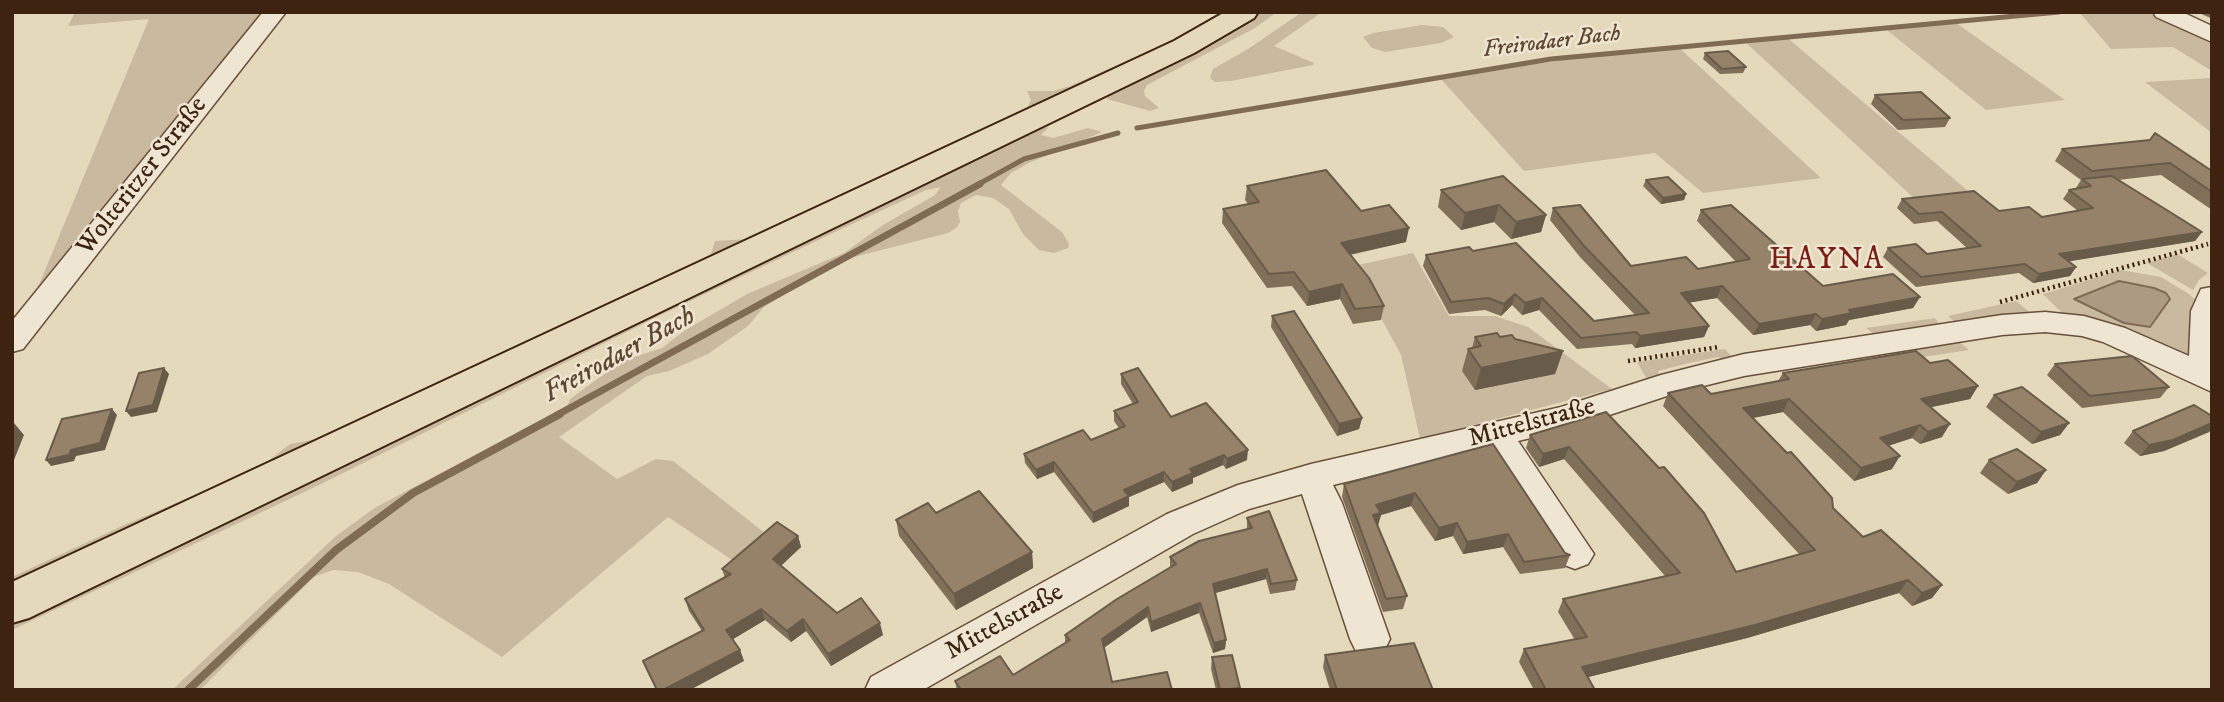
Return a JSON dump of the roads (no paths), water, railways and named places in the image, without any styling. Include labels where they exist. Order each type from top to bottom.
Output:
[{"type":"main road","points":[[12,604],[1184,47],[1245,12]]},
{"type":"street","name":"Wolteritzer Straße","points":[[12,342],[275,12]]},
{"type":"street","points":[[2164,12],[2212,35]]},
{"type":"street","points":[[2204,377],[2207,352],[2206,311],[2212,296]]},
{"type":"street","name":"Mittelstraße","points":[[886,690],[1180,524],[1238,499],[1311,477],[1564,418],[1672,383],[1744,365],[2027,322],[2084,326],[2149,349],[2204,377]]},
{"type":"street","points":[[1496,435],[1575,554]]},
{"type":"street","points":[[1311,477],[1324,503],[1370,639]]},
{"type":"waterway","name":"Freirodaer Bach","points":[[1137,128],[1551,59],[2059,12]]},
{"type":"waterway","points":[[2203,12],[2212,16]]},
{"type":"waterway","name":"Freirodaer Bach","points":[[977,185],[1024,159],[1118,133]]},
{"type":"waterway","name":"Freirodaer Bach","points":[[557,415],[980,184]]},
{"type":"waterway","name":"Freirodaer Bach","points":[[188,690],[336,550],[413,493],[560,414]]},
{"type":"district","name":"HAYNA","points":[[1827,262]]}]
